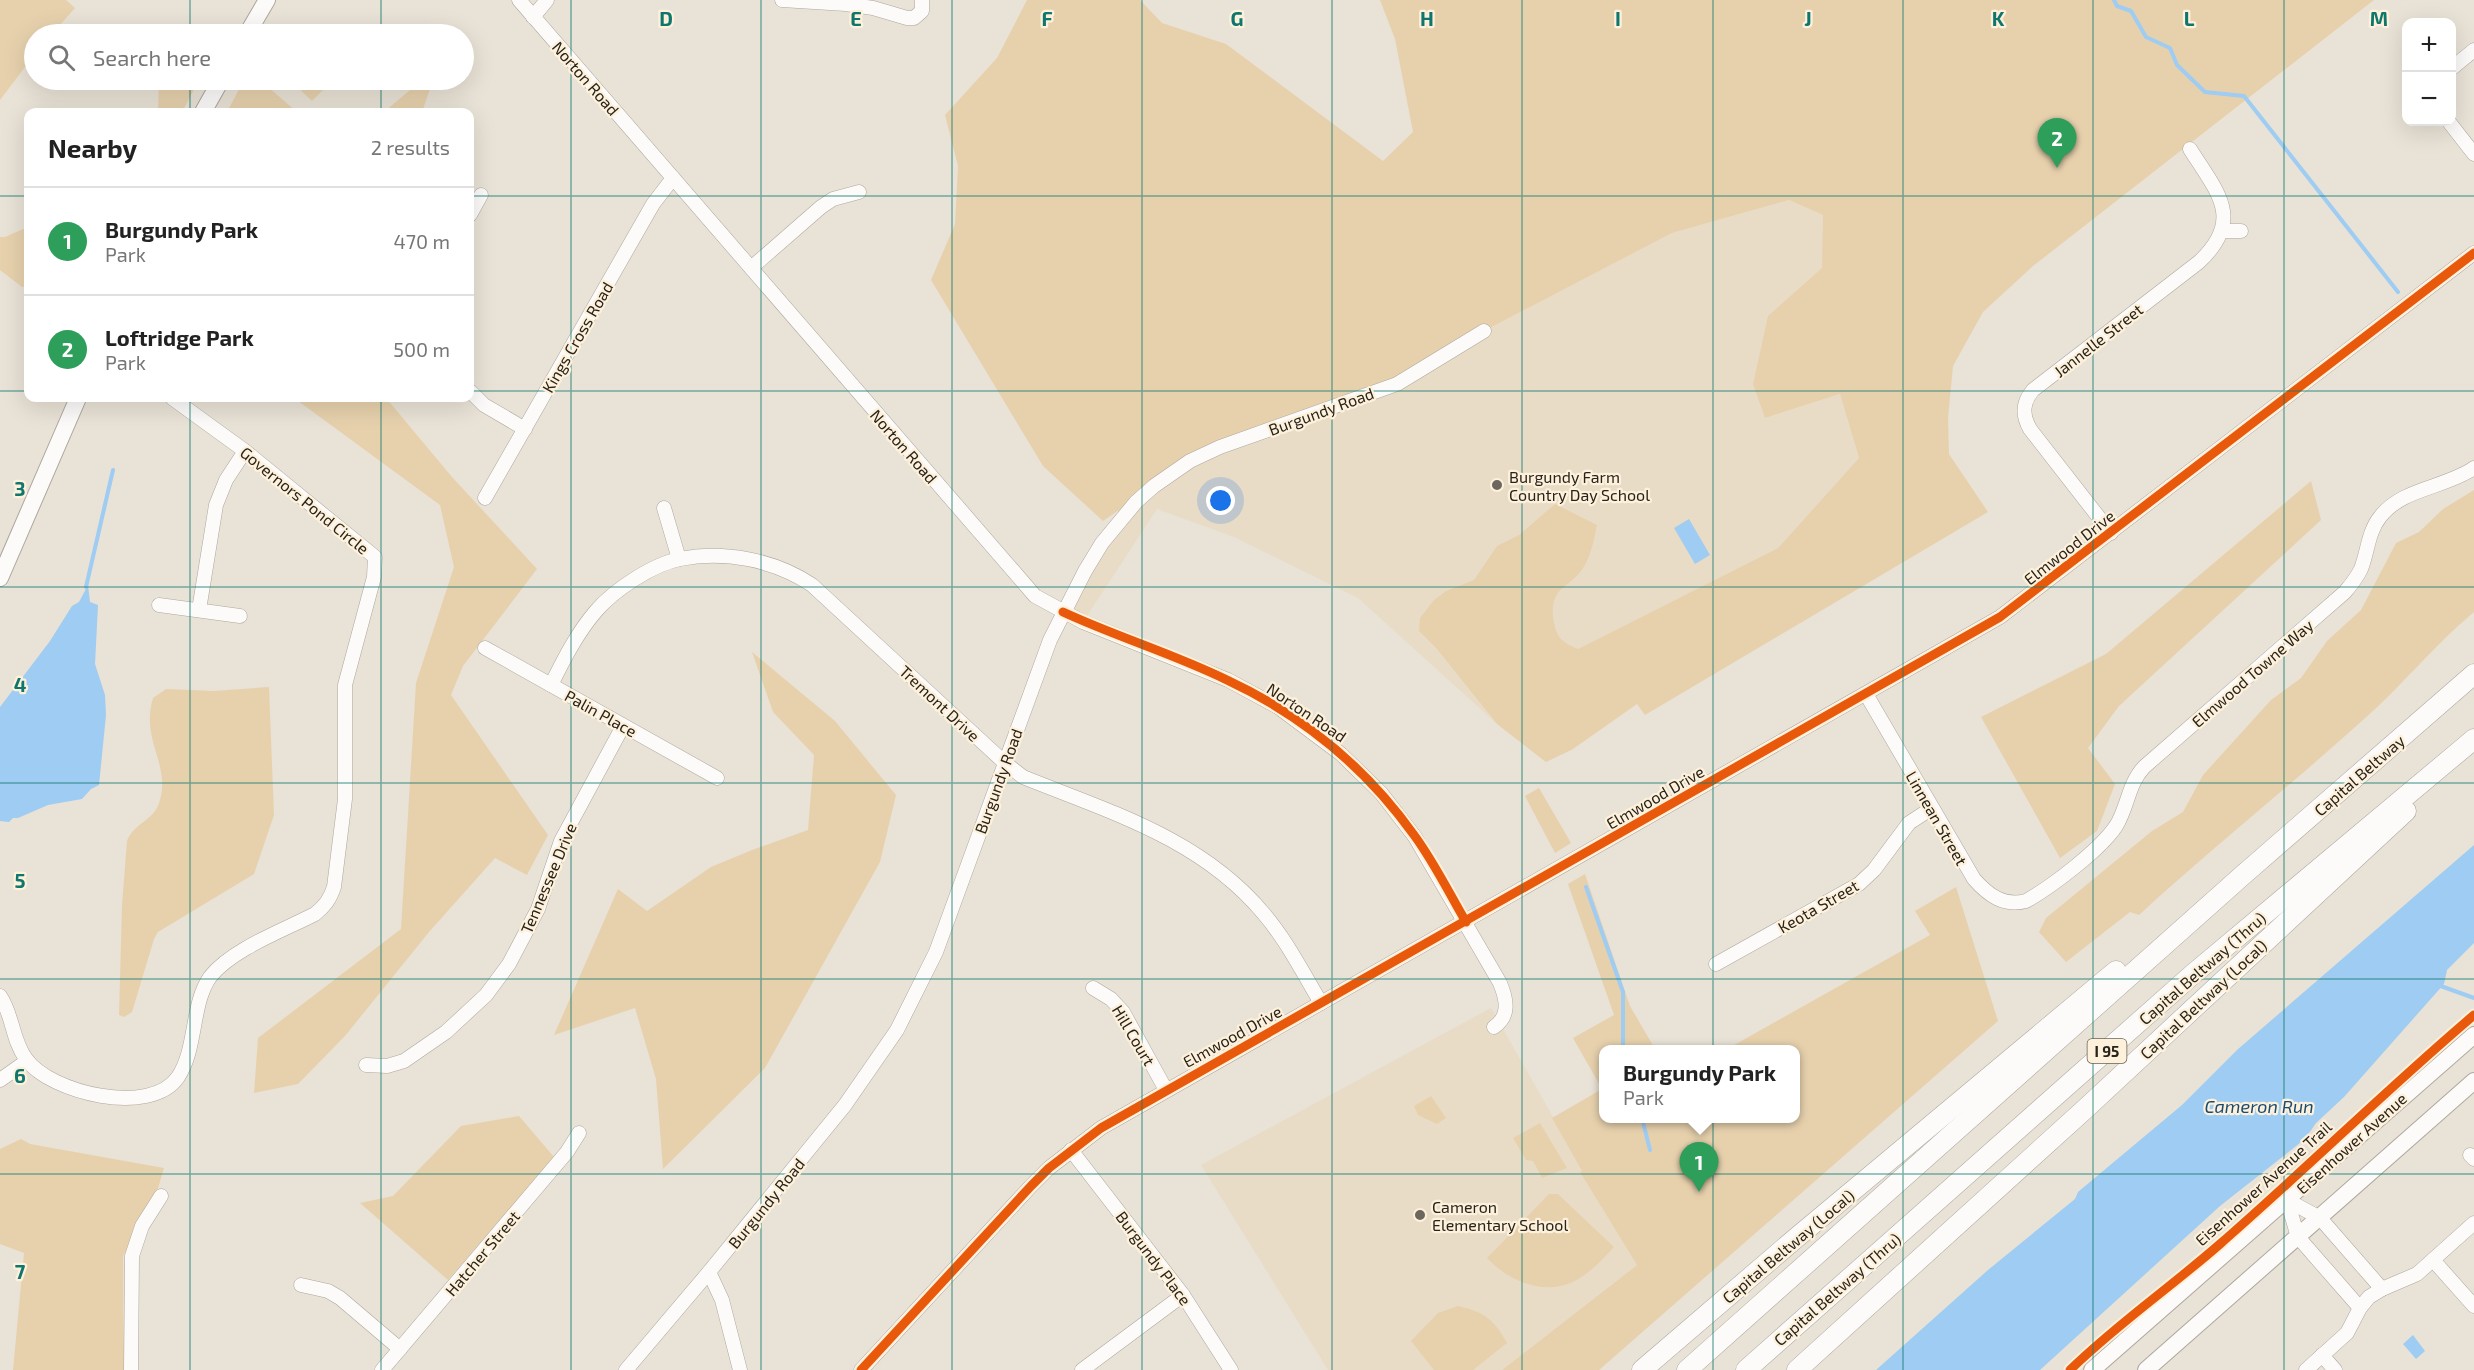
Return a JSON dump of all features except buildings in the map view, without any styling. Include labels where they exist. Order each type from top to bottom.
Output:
[{"type":"highway","name":"Capital Beltway","points":[[2243,875],[2474,674]]},
{"type":"highway","name":"Capital Beltway (Thru)","points":[[1746,1370],[2193,974],[2474,739]]},
{"type":"highway","name":"Capital Beltway (Local)","points":[[1797,1370],[2084,1110],[2474,748]]},
{"type":"highway","name":"Capital Beltway (Local)","points":[[1642,1370],[2115,971],[2243,875]]},
{"type":"highway","name":"I 95","points":[[1687,1370],[2243,875]]},
{"type":"main road","points":[[253,24],[267,0]]},
{"type":"main road","points":[[206,108],[216,90]]},
{"type":"main road","points":[[0,578],[76,402]]},
{"type":"main road","name":"Eisenhower Avenue","points":[[2092,1370],[2474,1035]]},
{"type":"main road","points":[[2146,1370],[2474,1081]]},
{"type":"street","name":"Norton Road","points":[[519,0],[1027,587],[1043,602],[1228,680],[1278,707],[1320,736],[1362,773],[1399,814],[1431,860],[1506,997],[1505,1012],[1501,1022],[1494,1027]]},
{"type":"street","points":[[533,16],[547,0]]},
{"type":"street","points":[[782,0],[848,2],[914,18],[922,11],[922,0]]},
{"type":"street","points":[[2456,64],[2474,50]]},
{"type":"street","points":[[2452,126],[2474,154]]},
{"type":"street","points":[[2190,149],[2217,191],[2223,205],[2223,231],[2241,231]]},
{"type":"street","name":"Kings Cross Road","points":[[485,498],[653,204],[673,178]]},
{"type":"street","points":[[751,268],[821,207],[833,199],[859,192]]},
{"type":"street","points":[[474,208],[481,195]]},
{"type":"street","name":"Jannelle Street","points":[[2111,533],[2030,429],[2025,420],[2024,404],[2033,390],[2199,262],[2216,243],[2223,231]]},
{"type":"street","name":"Elmwood Drive","points":[[861,1370],[1030,1186],[1071,1150],[1101,1128],[2000,617],[2474,254]]},
{"type":"street","name":"Burgundy Road","points":[[626,1370],[845,1104],[897,1030],[936,952],[1050,640],[1102,543],[1136,502],[1154,486],[1190,461],[1220,447],[1397,384],[1484,331]]},
{"type":"street","points":[[474,396],[484,405],[525,429]]},
{"type":"street","name":"Governors Pond Circle","points":[[0,996],[8,1011],[19,1048],[27,1061],[51,1079],[83,1091],[113,1097],[131,1099],[147,1097],[167,1088],[178,1077],[185,1063],[205,987],[215,972],[239,953],[315,914],[331,898],[345,799],[345,685],[374,577],[375,556],[245,451],[178,402]]},
{"type":"street","points":[[199,610],[216,505],[226,480],[245,451]]},
{"type":"street","name":"Elmwood Towne Way","points":[[2036,896],[2108,837],[2122,814],[2136,777],[2144,767],[2345,592],[2361,568],[2373,526],[2387,509],[2405,498],[2455,479],[2474,468]]},
{"type":"street","points":[[664,508],[679,559]]},
{"type":"street","name":"Tremont Drive","points":[[551,685],[585,624],[610,596],[645,574],[679,559],[741,558],[773,565],[812,585],[1023,777],[1158,831],[1213,864],[1265,914],[1321,1003]]},
{"type":"street","points":[[159,605],[240,616]]},
{"type":"street","name":"Palin Place","points":[[485,648],[717,778]]},
{"type":"street","name":"Linnean Street","points":[[1866,694],[1967,870],[1981,888],[2007,903],[2017,904],[2036,896]]},
{"type":"street","name":"Tennessee Drive","points":[[366,1065],[387,1066],[404,1061],[468,1014],[492,987],[508,964],[538,909],[561,841],[623,726]]},
{"type":"street","name":"Keota Street","points":[[1716,964],[1859,884],[1874,870],[1910,823],[1932,808]]},
{"type":"street","name":"Hill Court","points":[[1093,988],[1111,999],[1123,1012],[1166,1090]]},
{"type":"street","points":[[0,1080],[27,1061]]},
{"type":"street","name":"Hatcher Street","points":[[382,1370],[567,1152],[579,1133]]},
{"type":"street","name":"Burgundy Place","points":[[1071,1150],[1183,1295],[1231,1370]]},
{"type":"street","points":[[131,1370],[132,1256],[142,1226],[161,1196]]},
{"type":"street","points":[[2287,1200],[2320,1218],[2382,1289]]},
{"type":"street","points":[[2287,1200],[2298,1237],[2360,1308]]},
{"type":"street","points":[[2306,1370],[2347,1333],[2360,1308],[2369,1297],[2417,1274],[2474,1223]]},
{"type":"street","points":[[2433,1260],[2474,1306]]},
{"type":"street","points":[[709,1272],[722,1300],[740,1370]]},
{"type":"street","points":[[301,1285],[328,1291],[340,1298],[400,1349]]},
{"type":"street","points":[[1082,1370],[1183,1295]]},
{"type":"street","points":[[2322,1355],[2335,1370]]},
{"type":"shaded area","points":[[0,0],[66,0],[75,8],[61,24],[24,24],[24,68],[0,100]]},
{"type":"shaded area","points":[[1027,0],[1140,0],[1162,23],[1226,44],[1383,161],[1413,132],[1395,39],[1380,0],[2374,0],[2033,266],[1983,312],[1953,366],[1948,418],[1949,454],[1988,512],[1645,715],[1637,704],[1573,749],[1546,762],[1497,724],[1437,649],[1419,631],[1420,618],[1434,600],[1446,591],[1474,580],[1497,546],[1519,535],[1555,504],[1597,525],[1585,565],[1554,601],[1554,623],[1559,637],[1578,649],[1778,548],[1859,458],[1840,394],[1765,418],[1753,384],[1768,316],[1822,268],[1823,215],[1789,200],[1672,233],[1484,331],[1378,390],[1190,461],[1103,521],[1043,466],[931,280],[955,224],[958,166],[945,115],[997,58]]},
{"type":"shaded area","points":[[159,90],[194,90],[184,108],[158,108]]},
{"type":"shaded area","points":[[239,90],[272,90],[292,108],[229,108]]},
{"type":"shaded area","points":[[300,90],[323,90],[312,101]]},
{"type":"shaded area","points":[[410,90],[430,90],[423,108],[389,108]]},
{"type":"shaded area","name":"Burgundy Farm Country Day School","points":[[1789,200],[1858,230],[1765,418],[1840,394],[1859,458],[1778,548],[1578,649],[1573,749],[1546,762],[1497,724],[1358,598],[1234,537],[1157,509],[1083,622],[1063,612],[1129,511],[1190,461],[1484,331],[1672,233]]},
{"type":"shaded area","points":[[24,229],[24,287],[0,270],[0,237]]},
{"type":"shaded area","points":[[299,402],[389,402],[452,477],[537,569],[463,666],[451,695],[548,835],[527,875],[495,858],[429,932],[345,1036],[298,1084],[254,1093],[258,1038],[401,929],[416,683],[454,567],[440,505]]},
{"type":"shaded area","points":[[2311,481],[2321,520],[2119,706],[2088,748],[2115,784],[2097,831],[2060,858],[1981,717],[2106,654]]},
{"type":"shaded area","points":[[2474,490],[2474,612],[2363,720],[2139,915],[2130,912],[2066,962],[2039,932],[2046,918],[2152,831],[2183,812],[2203,775],[2271,700],[2301,678],[2327,641],[2361,610],[2396,543],[2419,532],[2443,509]]},
{"type":"shaded area","points":[[752,652],[835,721],[896,795],[880,862],[765,1068],[663,1169],[656,1079],[635,1008],[554,1035],[618,889],[647,911],[711,867],[808,830],[814,755],[773,712]]},
{"type":"shaded area","points":[[269,687],[274,815],[254,874],[158,932],[132,1012],[124,1017],[119,1015],[122,905],[127,841],[134,830],[153,814],[159,803],[162,789],[162,777],[150,727],[153,698],[166,689],[213,691]]},
{"type":"shaded area","points":[[1539,788],[1571,843],[1555,853],[1525,796]]},
{"type":"shaded area","points":[[1585,874],[1630,1006],[1653,1045],[1599,1045],[1599,1084],[1573,1038],[1614,1015],[1568,884]]},
{"type":"shaded area","points":[[1956,887],[1998,1021],[1599,1370],[1502,1370],[1637,1265],[1580,1172],[1582,1171],[1552,1118],[1599,1091],[1599,1123],[1800,1123],[1800,1045],[1734,1045],[1930,935],[1915,911]]},
{"type":"shaded area","name":"Cameron Elementary School","points":[[1491,1008],[1637,1265],[1502,1370],[1328,1370],[1201,1165]]},
{"type":"shaded area","points":[[1431,1096],[1446,1118],[1437,1124],[1418,1115],[1414,1106]]},
{"type":"shaded area","points":[[519,1116],[554,1157],[448,1280],[360,1203],[393,1196],[461,1126]]},
{"type":"shaded area","points":[[1540,1123],[1567,1168],[1542,1178],[1533,1161],[1526,1160],[1513,1138]]},
{"type":"shaded area","points":[[21,1139],[30,1144],[164,1168],[152,1208],[123,1256],[124,1370],[13,1370],[24,1253],[0,1244],[0,1149]]},
{"type":"shaded area","points":[[1549,1194],[1558,1194],[1614,1247],[1594,1268],[1580,1278],[1556,1287],[1530,1285],[1518,1281],[1496,1267],[1487,1258]]},
{"type":"shaded area","points":[[1458,1306],[1488,1318],[1498,1328],[1507,1343],[1473,1370],[1434,1370],[1411,1341],[1438,1313]]},
{"type":"water","points":[[1689,519],[1710,555],[1695,564],[1674,528]]},
{"type":"water","points":[[88,585],[90,602],[98,605],[95,664],[105,695],[106,715],[99,785],[91,789],[82,799],[48,805],[13,818],[9,822],[0,821],[0,707],[50,641],[72,606],[79,602]]},
{"type":"water","name":"Cameron Run","points":[[2474,845],[2474,943],[2447,970],[2444,984],[2344,1097],[2316,1123],[2305,1139],[2220,1206],[2040,1370],[1876,1370],[1988,1270],[2075,1199],[2078,1192],[2182,1105],[2237,1050]]},
{"type":"water","points":[[2413,1335],[2425,1351],[2416,1359],[2403,1344]]},
{"type":"waterway","points":[[2114,0],[2117,6],[2131,11],[2146,37],[2170,48],[2177,65],[2205,92],[2244,96],[2398,292]]},
{"type":"waterway","points":[[86,587],[113,470]]},
{"type":"waterway","points":[[1586,887],[1623,992],[1623,1045]]},
{"type":"waterway","points":[[2438,985],[2474,998]]},
{"type":"waterway","points":[[1643,1123],[1650,1150]]},
{"type":"cycle path","points":[[861,1370],[1031,1186],[1049,1168],[1101,1128],[2000,617],[2474,253]]},
{"type":"cycle path","points":[[1063,612],[1227,680],[1281,710],[1331,745],[1375,787],[1414,835],[1466,922]]},
{"type":"cycle path","name":"Eisenhower Avenue Trail","points":[[2070,1370],[2106,1337],[2220,1244],[2474,1015]]},
{"type":"place","name":"Loftridge Park","points":[[2057,168]]},
{"type":"place","name":"Burgundy Farm Country Day School","points":[[1497,485]]},
{"type":"place","name":"Burgundy Park","points":[[1699,1192]]},
{"type":"place","name":"Cameron Elementary School","points":[[1420,1215]]}]
